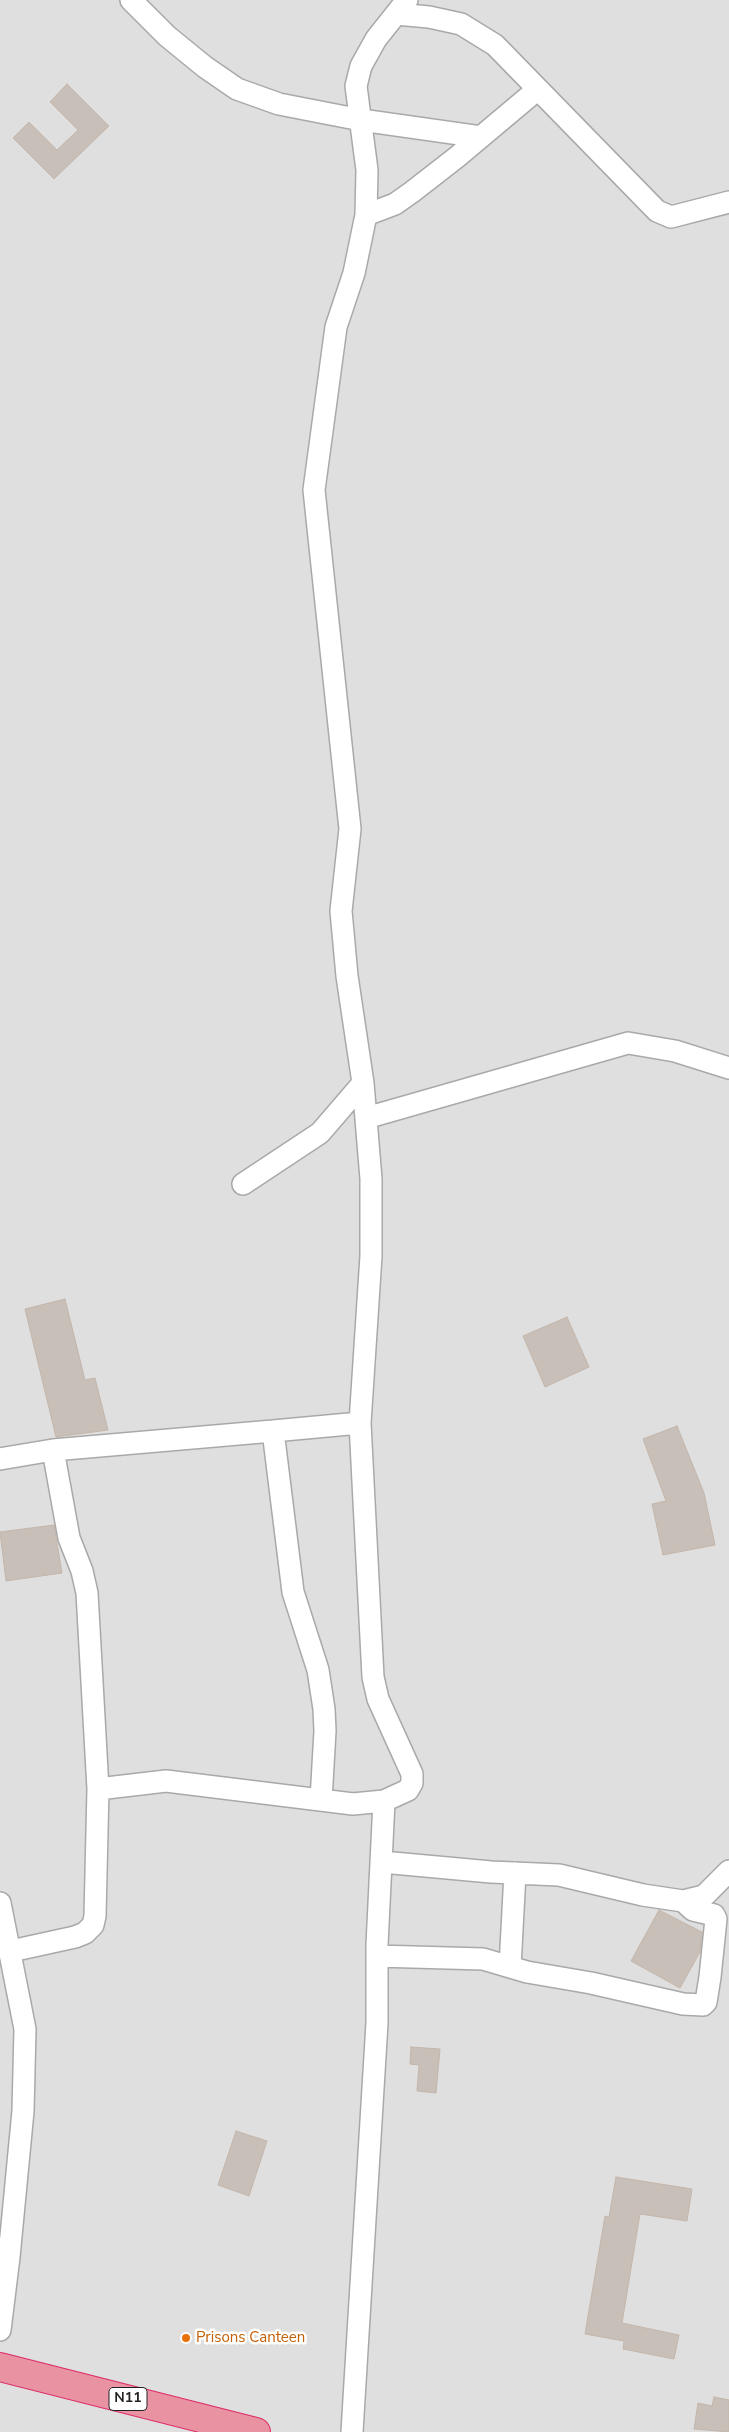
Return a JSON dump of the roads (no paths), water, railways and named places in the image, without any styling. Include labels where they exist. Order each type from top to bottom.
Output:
[{"type":"highway","name":"N11","points":[[0,2367],[256,2432]]},
{"type":"street","points":[[131,0],[167,36],[204,67],[237,89],[279,104],[362,120],[481,137]]},
{"type":"street","points":[[98,1789],[166,1781],[353,1804],[384,1800],[408,1790],[412,1783],[412,1774],[378,1700],[373,1677],[360,1423],[371,1256],[371,1179],[363,1083],[347,976],[341,911],[350,829],[314,490],[336,327],[354,273],[366,216],[367,170],[362,120],[356,86],[361,66],[376,40],[401,7],[429,17],[461,24],[495,45],[657,211],[671,217],[729,202]]},
{"type":"street","points":[[366,216],[395,204],[412,192],[538,89]]},
{"type":"street","points":[[366,1118],[628,1043],[675,1051],[729,1068]]},
{"type":"street","points":[[243,1184],[320,1133],[363,1083]]},
{"type":"street","points":[[0,1459],[53,1450],[360,1423]]},
{"type":"street","points":[[273,1431],[294,1592],[318,1670],[324,1709],[325,1731],[321,1800]]},
{"type":"street","points":[[11,1951],[75,1938],[86,1933],[93,1925],[95,1916],[98,1789],[87,1594],[82,1571],[69,1538],[53,1450]]},
{"type":"street","points":[[352,2432],[377,2023],[377,1956],[384,1800]]},
{"type":"street","points":[[382,1862],[559,1875],[643,1895],[684,1901],[704,1896],[729,1870]]},
{"type":"street","points":[[510,1968],[515,1873]]},
{"type":"street","points":[[377,1956],[483,1959],[499,1962],[510,1968],[683,2004],[703,2005],[706,2002],[710,1977],[716,1919],[714,1915],[693,1910],[684,1901]]},
{"type":"street","points":[[0,1903],[25,2029],[24,2111],[5,2253],[0,2330]]},
{"type":"place","name":"Prisons Canteen","points":[[186,2338]]}]
